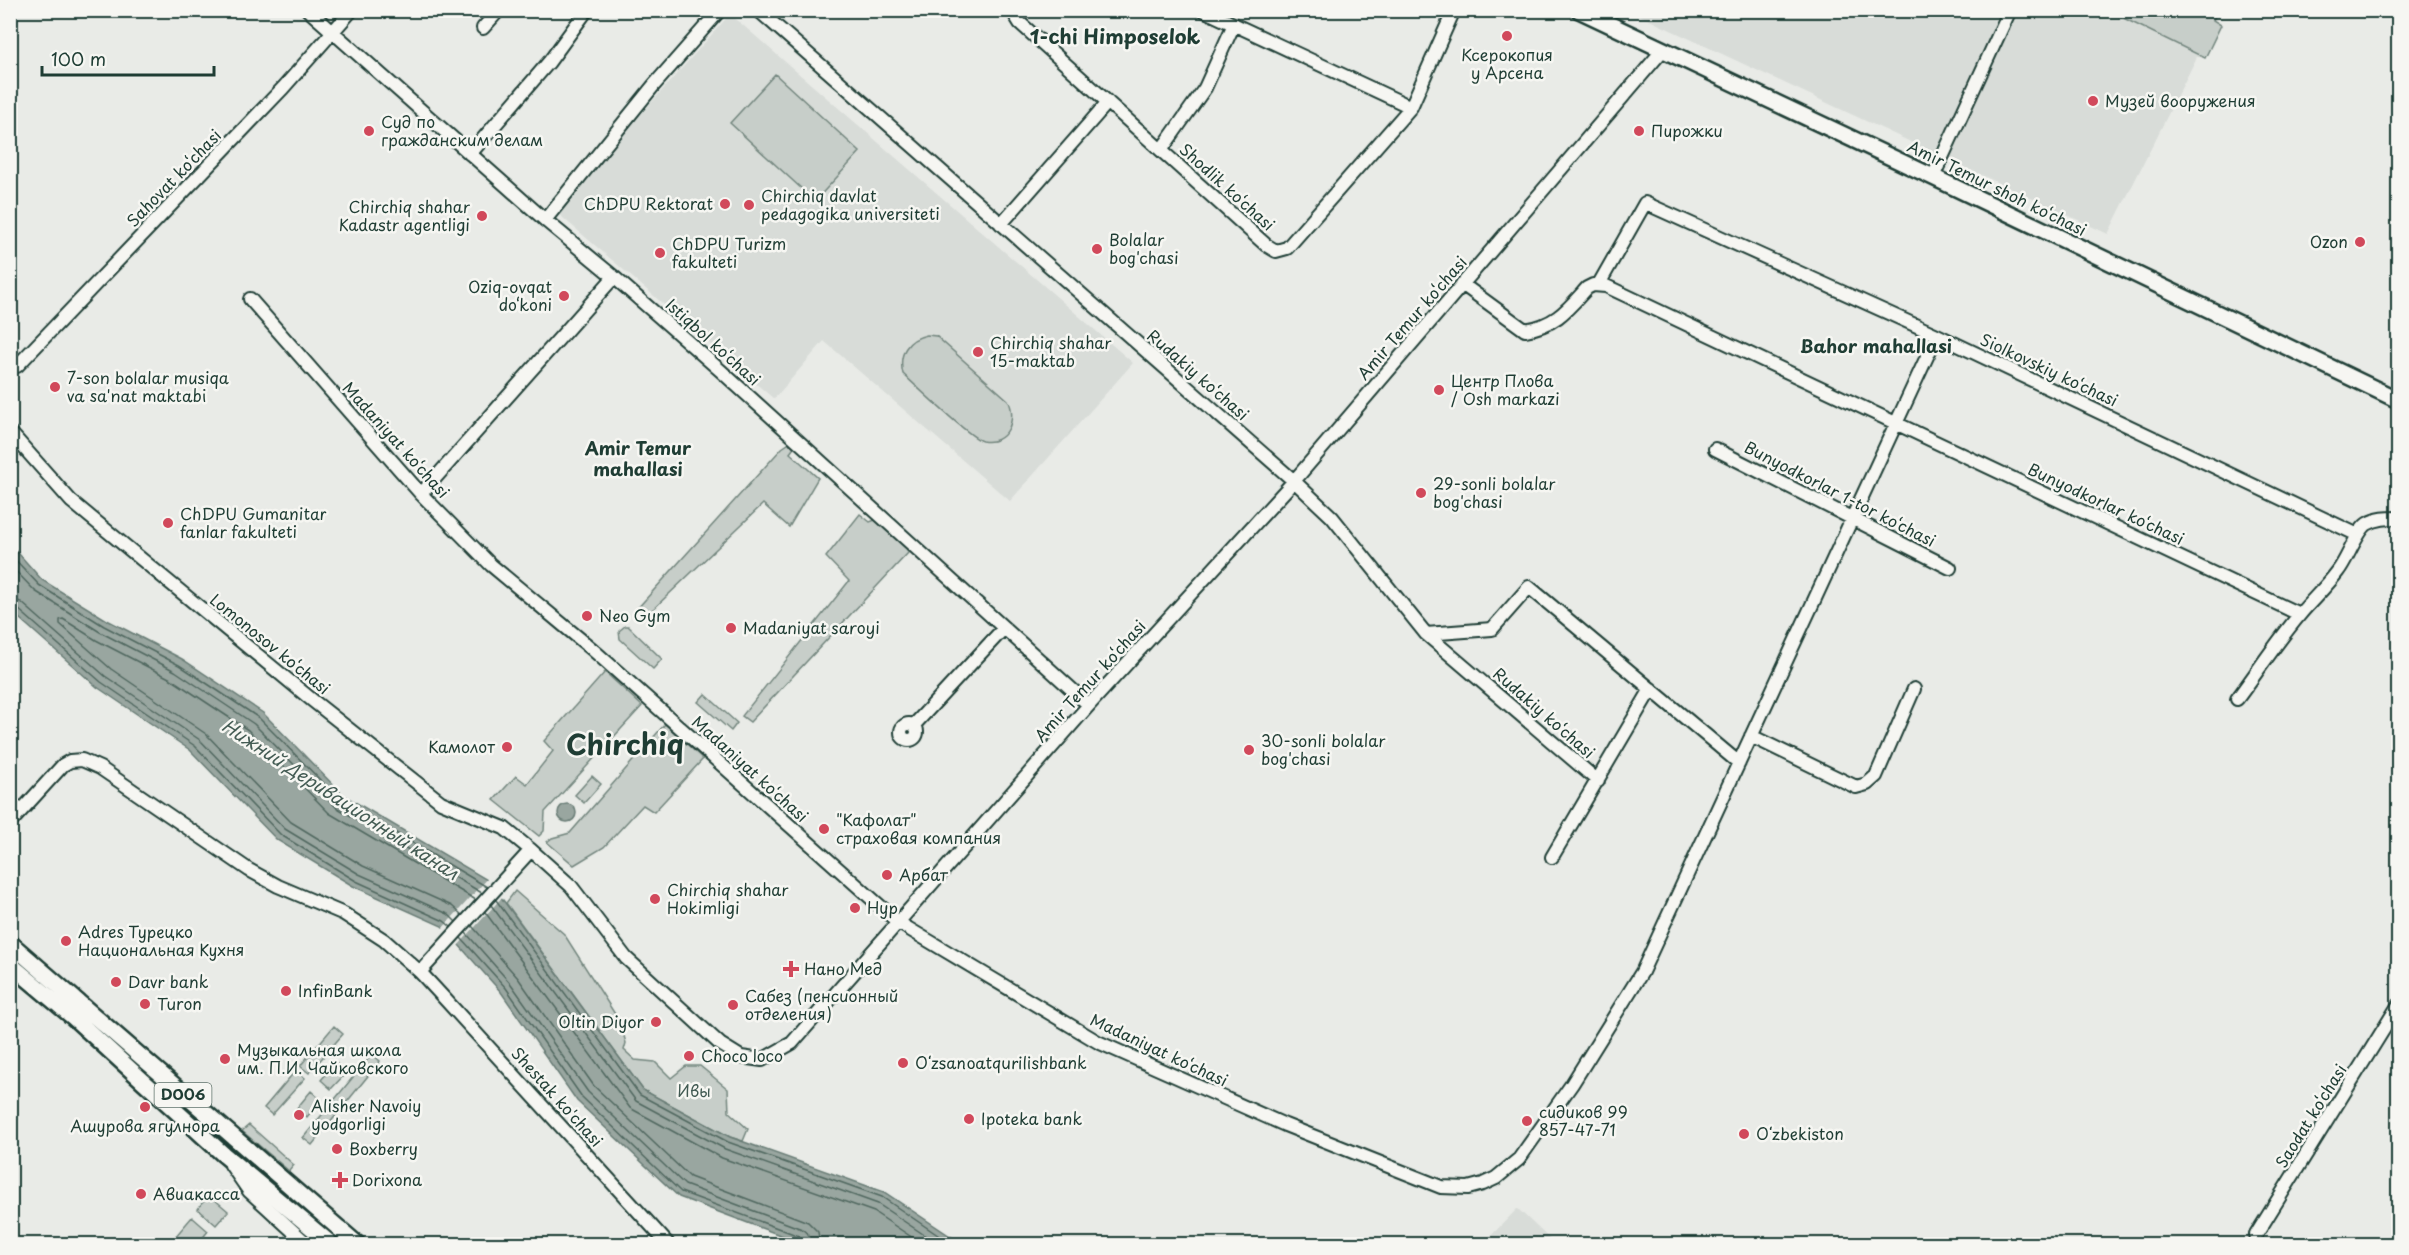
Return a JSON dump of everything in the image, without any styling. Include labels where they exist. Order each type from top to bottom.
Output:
[{"type":"main road","name":"Amir Temur shoh ko‘chasi","points":[[1579,10],[2398,400]]},
{"type":"main road","name":"D006","points":[[10,943],[357,1245]]},
{"type":"main road","name":"D006","points":[[10,964],[73,1017],[223,1154],[331,1245]]},
{"type":"street","name":"Istiqbol ko‘chasi","points":[[308,10],[544,220],[614,277],[1089,705]]},
{"type":"street","name":"Sahovat ko‘chasi","points":[[17,366],[283,88],[352,10]]},
{"type":"street","points":[[483,28],[499,10]]},
{"type":"street","points":[[470,154],[549,62],[587,10]]},
{"type":"street","points":[[544,220],[654,85],[720,10]]},
{"type":"street","name":"Rudakiy ko‘chasi","points":[[758,10],[1294,481],[1332,517],[1426,634],[1598,782]]},
{"type":"street","name":"Shodlik ko‘chasi","points":[[1016,10],[1015,15],[1020,23],[1266,245],[1276,251],[1287,248],[1411,107],[1454,10]]},
{"type":"street","points":[[1203,10],[1411,107]]},
{"type":"street","points":[[1933,177],[2010,10]]},
{"type":"street","points":[[1162,149],[1205,88],[1234,24]]},
{"type":"street","name":"Amir Temur ko‘chasi","points":[[531,850],[571,886],[626,958],[731,1053],[753,1060],[762,1060],[792,1042],[1089,705],[1294,481],[1662,51]]},
{"type":"street","points":[[1001,224],[1108,102]]},
{"type":"street","name":"Siolkovskiy ko‘chasi","points":[[1599,284],[1645,203],[1937,335],[2358,535]]},
{"type":"street","points":[[421,494],[614,277]]},
{"type":"street","points":[[1462,284],[1525,330],[1539,328],[1558,319],[1587,288],[1599,284]]},
{"type":"street","name":"Bunyodkorlar ko‘chasi","points":[[1599,284],[2299,614]]},
{"type":"street","name":"Madaniyat ko‘chasi","points":[[250,299],[421,494],[491,565],[592,649],[899,923],[1098,1042],[1285,1125],[1441,1187],[1468,1188],[1496,1178],[1519,1159],[1572,1084],[1642,972],[1739,763]]},
{"type":"street","points":[[1426,634],[1492,629],[1529,587],[1739,763],[1937,335]]},
{"type":"street","name":"Lomonosov ko‘chasi","points":[[10,432],[71,501],[312,700],[441,802],[504,828],[531,850]]},
{"type":"street","name":"Bunyodkorlar 1-tor ko‘chasi","points":[[1715,449],[1950,568]]},
{"type":"street","points":[[2237,699],[2299,614],[2338,572],[2366,525],[2376,520],[2398,518]]},
{"type":"street","points":[[914,725],[1004,628]]},
{"type":"street","points":[[1552,857],[1651,689]]},
{"type":"street","points":[[1751,736],[1856,787],[1868,784],[1876,776],[1914,689]]},
{"type":"street","name":"Shestak ko'chasi","points":[[10,823],[63,765],[70,760],[82,760],[117,778],[249,870],[278,886],[344,914],[384,940],[420,972],[668,1245]]},
{"type":"street","points":[[10,802],[21,811]]},
{"type":"street","points":[[420,972],[531,850]]},
{"type":"street","name":"Saodat ko‘chasi","points":[[2254,1245],[2256,1235],[2398,1006]]},
{"type":"street","points":[[223,1154],[249,1191],[307,1245]]},
{"type":"shaded area","points":[[1630,11],[2220,11],[2108,234]]},
{"type":"shaded area","name":"Chirchiq davlat pedagogika universiteti","points":[[730,14],[1133,363],[1010,501],[824,341],[774,399],[555,211]]},
{"type":"shaded area","points":[[1518,1209],[1555,1244],[1484,1243]]},
{"type":"green space","points":[[2109,11],[2218,11],[2213,20],[2221,25],[2205,58]]},
{"type":"green space","points":[[775,74],[860,152],[815,201],[730,123]]},
{"type":"green space","points":[[927,335],[936,336],[1008,400],[1012,415],[1011,423],[1004,435],[991,441],[976,438],[903,374],[902,360],[906,348],[914,340]]},
{"type":"green space","points":[[788,444],[796,445],[790,453],[818,478],[789,527],[763,504],[645,617],[636,610],[782,448]]},
{"type":"green space","points":[[860,514],[870,522],[875,520],[890,529],[904,543],[908,553],[750,722],[742,716],[849,581],[826,557]]},
{"type":"green space","points":[[628,626],[662,659],[653,669],[620,639],[619,631]]},
{"type":"green space","points":[[605,672],[642,706],[545,812],[544,831],[539,836],[494,800],[516,776],[527,784],[553,751],[544,741]]},
{"type":"green space","points":[[705,694],[737,723],[731,731],[698,702]]},
{"type":"green space","points":[[665,724],[703,759],[654,812],[643,805],[604,847],[574,865],[547,842],[552,838],[570,833]]},
{"type":"green space","points":[[592,776],[601,784],[584,803],[575,795]]},
{"type":"green space","name":"Ивы","points":[[515,891],[564,934],[620,1022],[626,1043],[624,1050],[635,1060],[655,1062],[671,1078],[686,1066],[700,1066],[728,1089],[729,1112],[748,1129],[743,1141],[730,1137],[643,1090],[506,903]]},
{"type":"green space","points":[[334,1026],[343,1034],[309,1073],[300,1066]]},
{"type":"green space","points":[[372,1054],[380,1061],[312,1145],[303,1138]]},
{"type":"green space","points":[[336,1063],[346,1073],[331,1089],[321,1080]]},
{"type":"green space","points":[[296,1070],[305,1078],[272,1115],[264,1108]]},
{"type":"green space","points":[[311,1091],[321,1100],[307,1117],[297,1108]]},
{"type":"green space","points":[[249,1125],[294,1165],[289,1171],[242,1131]]},
{"type":"green space","points":[[208,1194],[228,1211],[216,1225],[198,1209]]},
{"type":"green space","points":[[192,1217],[208,1231],[198,1244],[169,1244]]},
{"type":"water","name":"Нижний Деривационный канал","points":[[11,545],[42,580],[107,620],[182,659],[263,713],[343,795],[489,881],[643,1090],[730,1137],[884,1192],[962,1244],[804,1244],[679,1197],[577,1101],[501,992],[442,926],[353,886],[277,840],[190,750],[97,687],[11,611]]},
{"type":"water","points":[[567,804],[573,807],[576,813],[573,819],[567,822],[561,819],[558,813],[561,807]]},
{"type":"pier","points":[[489,877],[504,895],[457,947],[441,930]]},
{"type":"place","name":"Ксерокопия у Арсена","points":[[1507,36]]},
{"type":"place","name":"Музей вооружения","points":[[2093,101]]},
{"type":"place","name":"Суд по гражданским делам","points":[[369,131]]},
{"type":"place","name":"Пирожки","points":[[1639,131]]},
{"type":"place","name":"ChDPU Rektorat","points":[[725,204]]},
{"type":"place","name":"Chirchiq davlat pedagogika universiteti","points":[[749,205]]},
{"type":"place","name":"Chirchiq shahar Kadastr agentligi","points":[[482,216]]},
{"type":"place","name":"Ozon","points":[[2360,242]]},
{"type":"place","name":"Bolalar bog'chasi","points":[[1097,249]]},
{"type":"place","name":"ChDPU Turizm fakulteti","points":[[660,253]]},
{"type":"place","name":"Oziq-ovqat do‘koni","points":[[564,296]]},
{"type":"place","name":"Chirchiq shahar 15-maktab","points":[[978,352]]},
{"type":"place","name":"7-son bolalar musiqa va sa'nat maktabi","points":[[55,387]]},
{"type":"place","name":"Центр Плова / Osh markazi","points":[[1439,390]]},
{"type":"place","name":"29-sonli bolalar bog'chasi","points":[[1421,493]]},
{"type":"place","name":"ChDPU Gumanitar fanlar fakulteti","points":[[168,523]]},
{"type":"place","name":"Neo Gym","points":[[587,616]]},
{"type":"place","name":"Madaniyat saroyi","points":[[731,628]]},
{"type":"place","name":"Камолот","points":[[507,747]]},
{"type":"place","name":"30-sonli bolalar bog'chasi","points":[[1249,750]]},
{"type":"place","name":"\"Кафолат\" страховая компания","points":[[824,829]]},
{"type":"place","name":"Арбат","points":[[887,875]]},
{"type":"place","name":"Chirchiq shahar Hokimligi","points":[[655,899]]},
{"type":"place","name":"Нур","points":[[855,908]]},
{"type":"place","name":"Adres Турецко Национальная Кухня","points":[[66,941]]},
{"type":"place","name":"Нано Мед","points":[[791,969]]},
{"type":"place","name":"Davr bank","points":[[116,982]]},
{"type":"place","name":"InfinBank","points":[[286,991]]},
{"type":"place","name":"Turon","points":[[145,1004]]},
{"type":"place","name":"Сабез (пенсионный отделения)","points":[[733,1005]]},
{"type":"place","name":"Oltin Diyor","points":[[656,1022]]},
{"type":"place","name":"Choco loco","points":[[689,1056]]},
{"type":"place","name":"Музыкальная школа им. П.И. Чайковского","points":[[225,1059]]},
{"type":"place","name":"Oʻzsanoatqurilishbank","points":[[903,1063]]},
{"type":"place","name":"Ашурова ягулнора","points":[[145,1107]]},
{"type":"place","name":"Alisher Navoiy yodgorligi","points":[[299,1115]]},
{"type":"place","name":"Ipoteka bank","points":[[969,1119]]},
{"type":"place","name":"сидиков 99 857-47-71","points":[[1527,1121]]},
{"type":"place","name":"Oʻzbekiston","points":[[1744,1134]]},
{"type":"place","name":"Boxberry","points":[[337,1149]]},
{"type":"place","name":"Dorixona","points":[[340,1180]]},
{"type":"place","name":"Авиакасса","points":[[141,1194]]},
{"type":"district","name":"1-chi Himposelok","points":[[1115,37]]},
{"type":"district","name":"Bahor mahallasi","points":[[1876,347]]},
{"type":"district","name":"Amir Temur mahallasi","points":[[638,459]]},
{"type":"district","name":"Chirchiq","points":[[625,745]]}]
